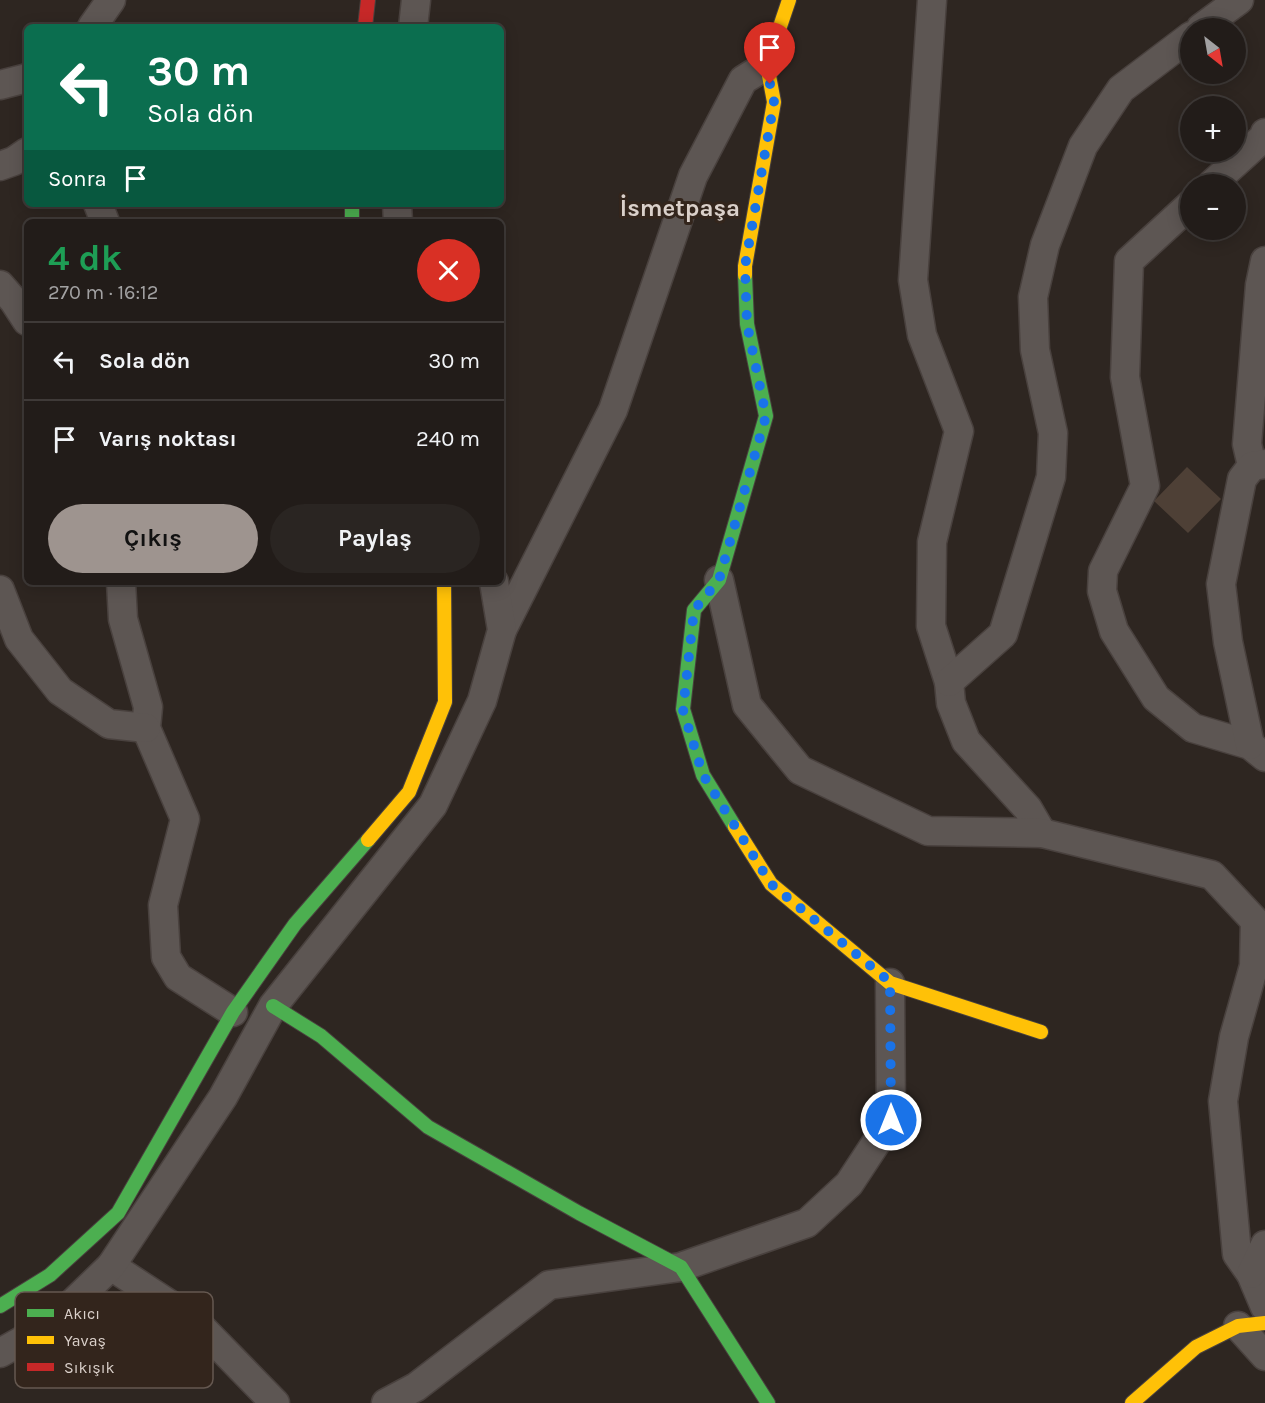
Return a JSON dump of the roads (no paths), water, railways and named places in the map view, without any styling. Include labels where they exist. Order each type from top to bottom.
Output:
[{"type":"street","points":[[95,24],[111,0]]},
{"type":"street","points":[[365,24],[369,0]]},
{"type":"street","points":[[413,24],[416,0]]},
{"type":"street","points":[[789,0],[767,65],[774,102],[745,266],[747,324],[766,416],[719,580],[694,610],[683,710],[703,775],[771,884],[890,982],[1041,1032]]},
{"type":"street","points":[[932,0],[913,280],[922,335],[959,431],[932,542],[931,626],[949,682],[951,703],[966,741],[1028,809],[1042,833]]},
{"type":"street","points":[[1215,18],[1239,0]]},
{"type":"street","points":[[949,682],[1002,634],[1051,477],[1053,433],[1035,350],[1033,297],[1045,245],[1083,146],[1120,89],[1180,44]]},
{"type":"street","points":[[84,1292],[111,1266],[224,1097],[273,1005],[433,805],[482,701],[502,630],[613,410],[693,176],[743,80],[767,65]]},
{"type":"street","points":[[0,85],[24,79]]},
{"type":"street","points":[[1224,174],[1264,139]]},
{"type":"street","points":[[0,166],[24,154]]},
{"type":"street","points":[[1180,214],[1129,261],[1125,377],[1145,486],[1103,571],[1102,591],[1113,631],[1156,698],[1193,728],[1258,751]]},
{"type":"street","points":[[1258,751],[1228,642],[1221,584],[1242,479],[1258,465],[1247,444],[1260,285],[1265,261]]},
{"type":"street","points":[[0,285],[24,316]]},
{"type":"street","points":[[719,580],[747,705],[800,770],[928,831],[1042,833],[1212,875],[1255,921],[1254,966],[1234,1037],[1223,1101],[1237,1254],[1251,1274],[1265,1307]]},
{"type":"street","points":[[121,585],[123,619],[148,707],[146,728],[185,819],[163,905],[166,957],[178,977],[233,1012]]},
{"type":"street","points":[[23,1292],[50,1275],[118,1213],[233,1012],[295,924],[409,792],[445,702],[444,585]]},
{"type":"street","points":[[495,585],[502,630]]},
{"type":"street","points":[[0,590],[19,639],[60,691],[109,724],[146,728]]},
{"type":"street","points":[[386,1403],[416,1387],[549,1285],[681,1267],[807,1222],[849,1184],[891,1120],[890,982]]},
{"type":"street","points":[[273,1005],[321,1036],[428,1127],[579,1213],[681,1267],[768,1403]]},
{"type":"street","points":[[1251,1274],[1265,1245]]},
{"type":"street","points":[[111,1266],[151,1292]]},
{"type":"street","points":[[0,1306],[15,1297]]},
{"type":"street","points":[[1132,1403],[1196,1347],[1252,1324],[1265,1356]]},
{"type":"street","points":[[213,1339],[275,1403]]},
{"type":"street","points":[[0,1353],[15,1345]]},
{"type":"district","name":"İsmetpaşa","points":[[680,208]]}]
